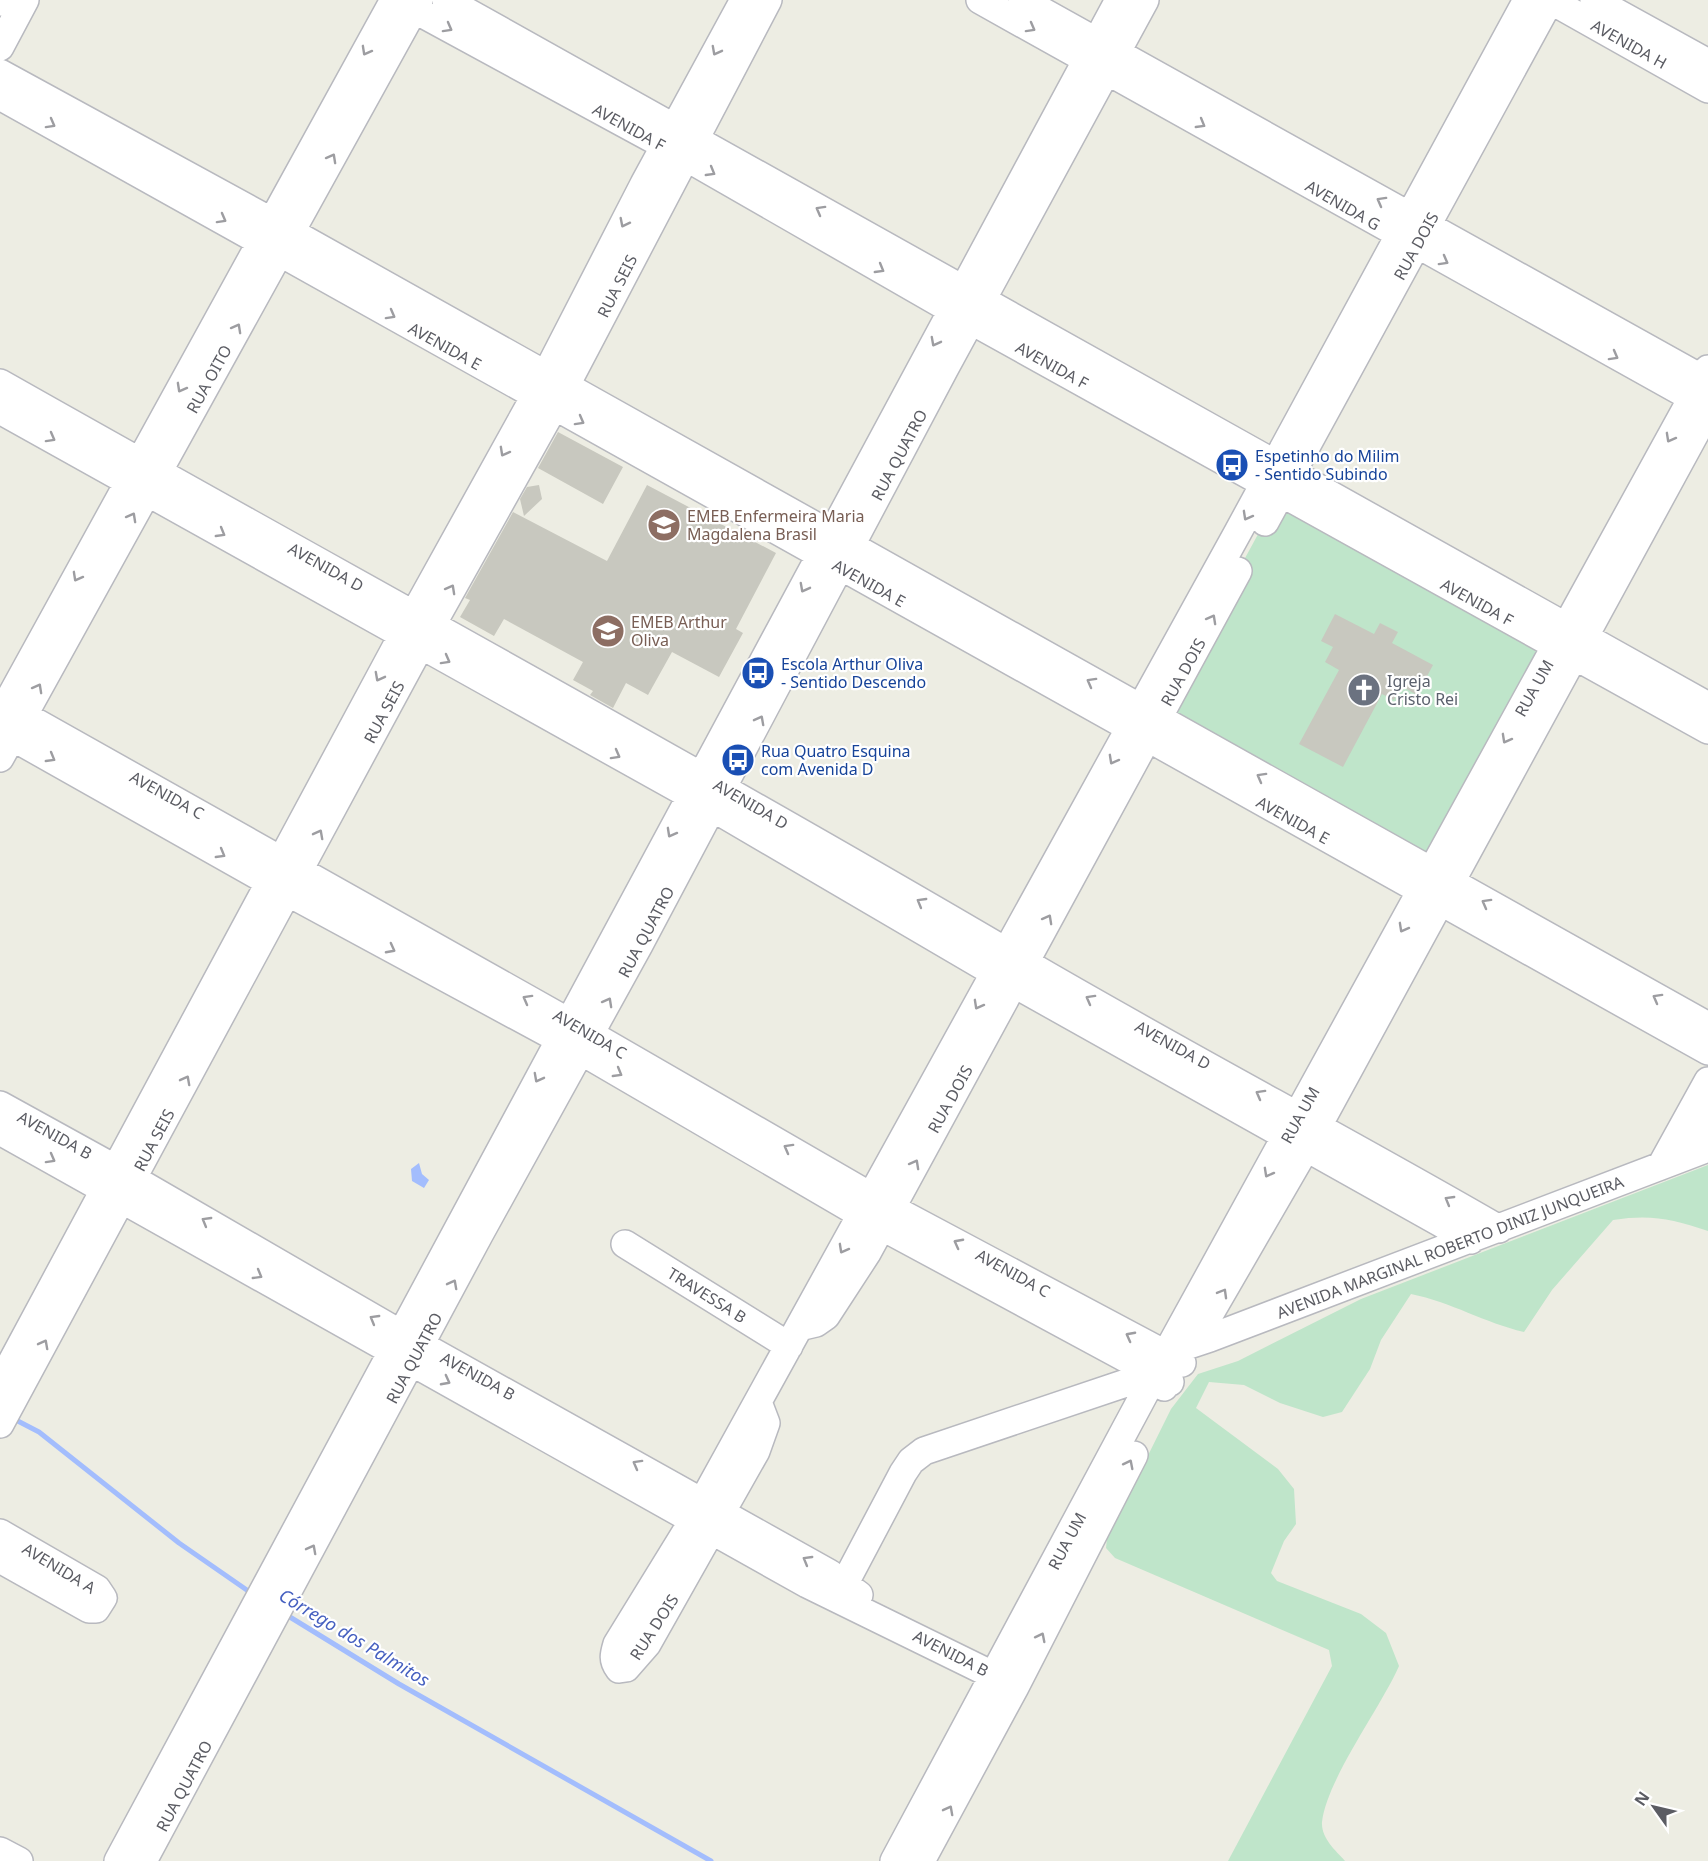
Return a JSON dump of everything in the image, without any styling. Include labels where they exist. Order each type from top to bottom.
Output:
[{"type":"street","points":[[0,47],[25,0]]},
{"type":"street","name":"AVENIDA F","points":[[446,0],[679,142],[1570,642],[1708,730]]},
{"type":"street","name":"RUA SEIS","points":[[0,1424],[8,1390],[416,631],[550,391],[679,142],[744,0]]},
{"type":"street","name":"RUA SEIS","points":[[679,142],[768,0]]},
{"type":"street","name":"AVENIDA G","points":[[980,0],[1102,56],[1704,391]]},
{"type":"street","name":"AVENIDA G","points":[[1022,0],[1102,56]]},
{"type":"street","name":"RUA QUATRO","points":[[1102,56],[1119,0]]},
{"type":"street","name":"RUA QUATRO","points":[[118,1861],[225,1686],[1102,56],[1145,0]]},
{"type":"street","name":"RUA DOIS","points":[[1413,231],[1527,0]]},
{"type":"street","name":"RUA DOIS","points":[[708,1516],[646,1644],[626,1668],[619,1669],[614,1663],[613,1655],[617,1644],[708,1516],[764,1432],[766,1423],[758,1402],[794,1336],[816,1323],[831,1310],[877,1211],[1413,231],[1550,0]]},
{"type":"street","name":"AVENIDA H","points":[[1550,0],[1708,89]]},
{"type":"street","name":"AVENIDA H","points":[[1594,0],[1708,63]]},
{"type":"street","name":"AVENIDA F","points":[[406,2],[679,142]]},
{"type":"street","name":"RUA OITO","points":[[6,723],[406,2]]},
{"type":"street","name":"AVENIDA E","points":[[0,73],[276,237],[1514,931],[1708,1051]]},
{"type":"street","name":"AVENIDA E","points":[[0,96],[276,237]]},
{"type":"street","name":"AVENIDA D","points":[[0,383],[143,477],[707,792],[1010,968],[1303,1131],[1499,1229]]},
{"type":"street","name":"RUA UM","points":[[921,1861],[1005,1681],[1170,1366],[1437,888],[1704,391]]},
{"type":"street","name":"AVENIDA D","points":[[0,410],[143,477]]},
{"type":"street","name":"AVENIDA F","points":[[1570,642],[1708,706]]},
{"type":"street","name":"AVENIDA C","points":[[6,723],[574,1037],[877,1211],[1170,1366]]},
{"type":"street","name":"AVENIDA E","points":[[1514,931],[1708,1026]]},
{"type":"street","points":[[1661,1166],[1708,1081]]},
{"type":"street","name":"AVENIDA B","points":[[0,1105],[120,1183],[296,1285],[841,1591],[886,1620],[1005,1681]]},
{"type":"street","points":[[1699,1152],[1708,1121]]},
{"type":"street","name":"AVENIDA B","points":[[0,1131],[120,1183]]},
{"type":"street","name":"AVENIDA D","points":[[1303,1131],[1472,1240]]},
{"type":"street","name":"AVENIDA MARGINAL ROBERTO DINIZ JUNQUEIRA","points":[[841,1591],[903,1473],[911,1461],[924,1450],[1129,1382],[1499,1229],[1699,1152]]},
{"type":"street","name":"TRAVESSA B","points":[[625,1244],[794,1336]]},
{"type":"street","name":"AVENIDA A","points":[[0,1533],[97,1589],[103,1598],[96,1609],[89,1609],[0,1559]]},
{"type":"street","name":"RUA UM","points":[[894,1861],[1005,1681]]},
{"type":"street","name":"RUA QUATRO","points":[[143,1861],[225,1686]]},
{"type":"street","points":[[0,1851],[19,1861]]},
{"type":"green space","points":[[1281,492],[1556,647],[1433,872],[1158,718]]},
{"type":"green space","points":[[1708,1165],[1708,1231],[1661,1219],[1613,1220],[1552,1290],[1524,1332],[1411,1294],[1381,1340],[1370,1369],[1342,1412],[1323,1417],[1280,1403],[1244,1385],[1209,1382],[1196,1408],[1278,1469],[1294,1489],[1296,1524],[1284,1541],[1271,1573],[1277,1581],[1361,1614],[1386,1633],[1399,1666],[1344,1765],[1326,1805],[1322,1828],[1329,1843],[1345,1861],[1228,1861],[1332,1666],[1329,1650],[1115,1558],[1106,1548],[1107,1538],[1171,1409],[1198,1374],[1238,1361],[1361,1299]]},
{"type":"water","points":[[419,1163],[422,1174],[429,1180],[424,1188],[412,1181],[411,1169]]},
{"type":"building","points":[[558,432],[623,467],[603,504],[538,468]]},
{"type":"building","points":[[539,485],[542,499],[524,516],[520,499],[527,487]]},
{"type":"building","points":[[647,485],[776,553],[736,629],[743,633],[719,677],[672,652],[648,695],[626,683],[613,708],[590,695],[593,691],[573,680],[583,662],[504,619],[494,636],[460,617],[470,600],[465,598],[513,512],[607,561]]},
{"type":"building","name":"Igreja Cristo Rei","points":[[1335,614],[1374,634],[1380,623],[1398,632],[1392,643],[1433,665],[1417,695],[1401,686],[1394,700],[1382,694],[1343,767],[1299,744],[1339,670],[1325,662],[1333,647],[1321,641]]},
{"type":"waterway","name":"Córrego dos Palmitos","points":[[12,1418],[39,1432],[179,1543],[254,1595]]},
{"type":"waterway","name":"Córrego dos Palmitos","points":[[285,1614],[399,1684],[711,1861]]},
{"type":"place","name":"Espetinho do Milim - Sentido Subindo","points":[[1232,465]]},
{"type":"place","name":"EMEB Enfermeira Maria Magdalena Brasil","points":[[664,525]]},
{"type":"place","name":"EMEB Arthur Oliva","points":[[608,631]]},
{"type":"place","name":"Escola Arthur Oliva - Sentido Descendo","points":[[758,673]]},
{"type":"place","name":"Igreja Cristo Rei","points":[[1364,690]]},
{"type":"place","name":"Rua Quatro Esquina com Avenida D","points":[[738,760]]}]
